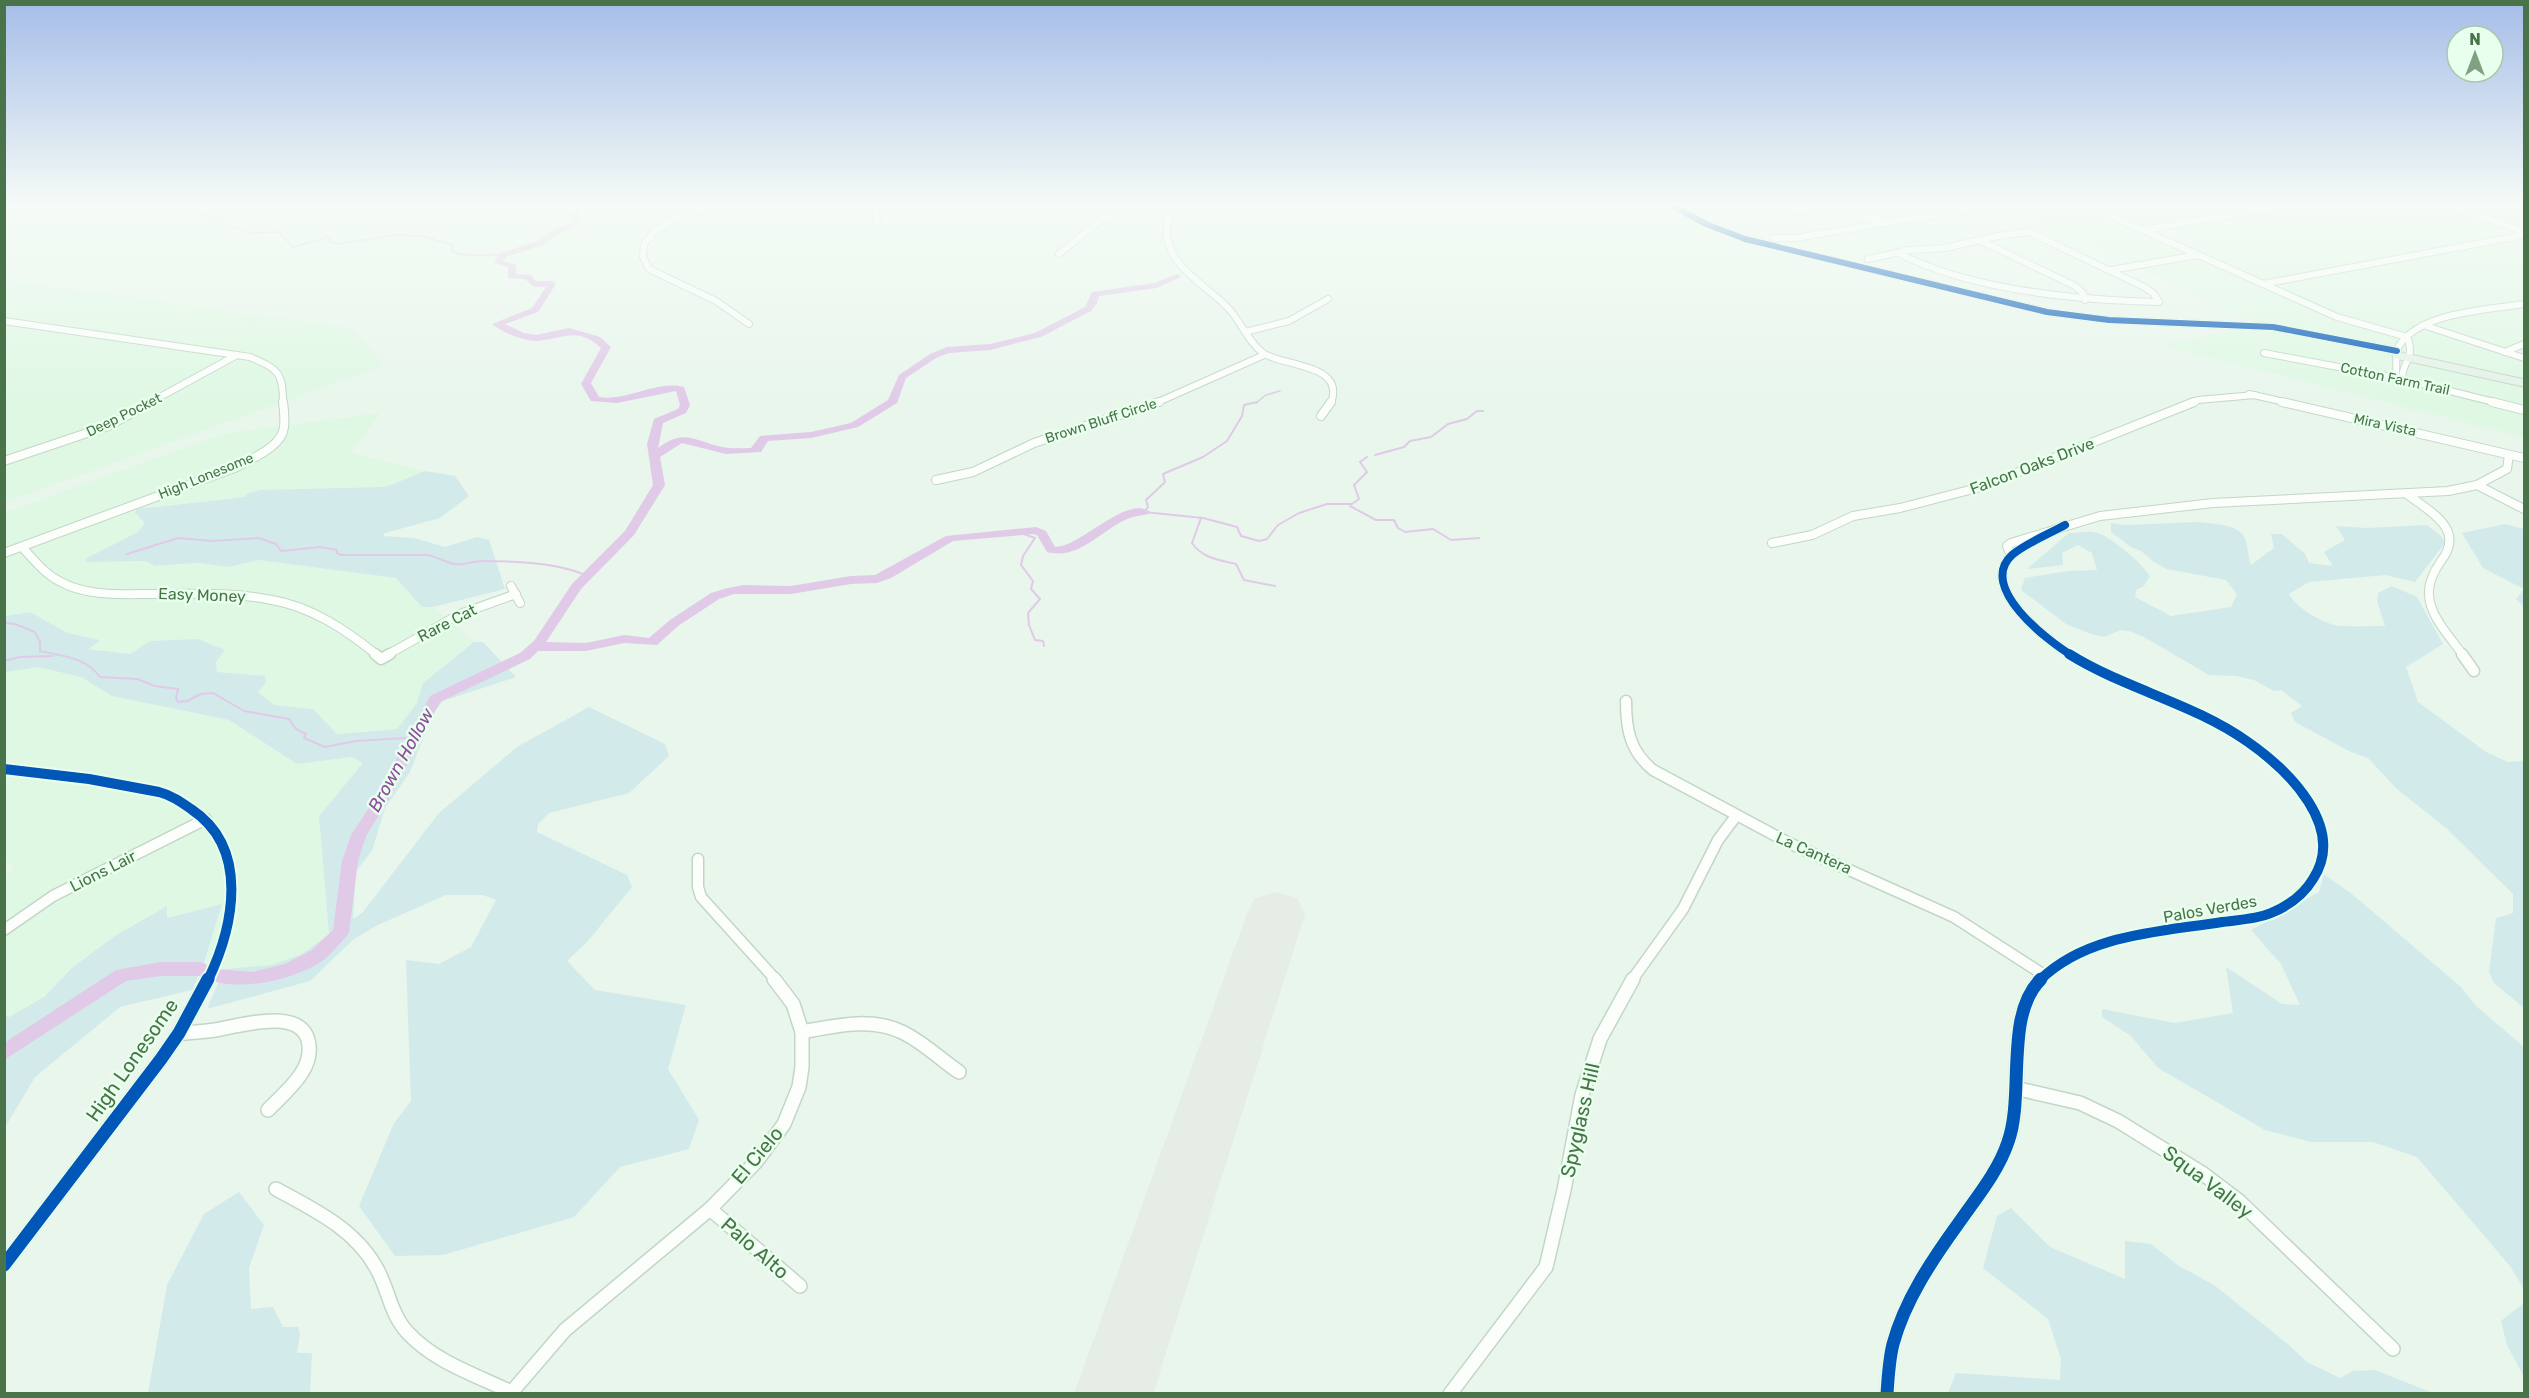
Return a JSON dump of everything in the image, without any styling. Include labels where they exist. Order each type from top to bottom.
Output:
[{"type":"main road","points":[[2396,353],[2524,381]]},
{"type":"street","points":[[656,272],[716,301],[749,324]]},
{"type":"street","points":[[1186,272],[1230,310],[1264,355],[1312,369],[1324,376],[1331,384],[1333,392],[1332,401],[1321,416]]},
{"type":"street","points":[[1879,272],[2047,312],[2092,318],[2273,327],[2396,353]]},
{"type":"street","points":[[1948,272],[2040,294],[2085,300],[2159,302],[2144,286],[2116,272]]},
{"type":"street","points":[[2046,272],[2075,286],[2083,293],[2085,300]]},
{"type":"street","points":[[2237,272],[2337,317],[2408,337]]},
{"type":"street","points":[[2263,284],[2323,272]]},
{"type":"street","points":[[1954,291],[1966,277]]},
{"type":"street","points":[[1965,294],[1977,280]]},
{"type":"street","points":[[1245,332],[1290,323],[1307,315],[1328,299]]},
{"type":"street","points":[[2399,378],[2396,353],[2400,343],[2423,325],[2443,319],[2524,304]]},
{"type":"street","name":"High Lonesome","points":[[4,321],[250,357],[269,365],[280,374],[283,383],[284,429],[278,440],[262,453],[237,467],[4,554]]},
{"type":"street","points":[[2423,325],[2524,358]]},
{"type":"street","points":[[2399,378],[2412,349],[2408,337]]},
{"type":"street","points":[[2505,352],[2524,344]]},
{"type":"street","name":"Cotton Farm Trail","points":[[2264,353],[2399,378],[2524,410]]},
{"type":"street","name":"Deep Pocket","points":[[4,462],[108,426],[237,355]]},
{"type":"street","name":"Brown Bluff Circle","points":[[936,480],[973,472],[1034,443],[1143,409],[1264,355]]},
{"type":"street","name":"Mira Vista","points":[[2244,392],[2524,458]]},
{"type":"street","name":"Falcon Oaks Drive","points":[[1772,543],[1812,535],[1853,516],[1900,508],[1981,488],[2198,400],[2255,395]]},
{"type":"street","name":"Palos Verdes","points":[[1887,1394],[1895,1336],[1912,1298],[1930,1265],[1979,1196],[2001,1158],[2015,1117],[2019,1089],[2020,1032],[2024,1010],[2032,989],[2056,965],[2073,956],[2113,942],[2250,919],[2285,907],[2311,884],[2321,864],[2324,845],[2318,823],[2302,794],[2277,766],[2250,743],[2214,721],[2078,658],[2037,631],[2016,607],[2004,588],[2004,573],[2011,556],[2066,525],[2089,518],[2191,504],[2448,491],[2477,485],[2507,469],[2509,454]]},
{"type":"street","points":[[2477,485],[2524,509]]},
{"type":"street","points":[[2407,494],[2442,524],[2451,539],[2451,546],[2430,575],[2429,601],[2436,617],[2474,671]]},
{"type":"street","name":"Easy Money","points":[[22,547],[56,580],[80,590],[115,594],[239,595],[276,600],[300,607],[355,637],[381,659]]},
{"type":"street","name":"Rare Cat","points":[[381,659],[460,614],[518,599],[511,586]]},
{"type":"street","name":"La Cantera","points":[[1626,701],[1626,727],[1631,746],[1638,758],[1653,770],[1789,843],[1954,917],[2044,975]]},
{"type":"street","name":"High Lonesome","points":[[4,770],[117,783],[168,794],[206,819],[227,849],[234,874],[233,901],[218,955],[178,1034],[4,1265]]},
{"type":"street","name":"Spyglass Hill","points":[[1450,1394],[1546,1267],[1564,1190],[1582,1095],[1600,1039],[1625,990],[1683,909],[1718,840],[1736,816]]},
{"type":"street","name":"Lions Lair","points":[[4,930],[53,896],[206,819]]},
{"type":"street","name":"El Cielo","points":[[511,1393],[565,1330],[710,1209],[756,1162],[784,1124],[799,1087],[802,1032],[793,1004],[780,985],[701,897],[698,887],[698,859]]},
{"type":"street","points":[[178,1034],[218,1029],[258,1020],[277,1020],[293,1024],[303,1032],[309,1041],[309,1054],[303,1071],[268,1110]]},
{"type":"street","points":[[802,1032],[858,1023],[887,1026],[901,1032],[959,1072]]},
{"type":"street","name":"Squa Valley","points":[[2019,1089],[2080,1103],[2127,1126],[2202,1173],[2239,1201],[2393,1349]]},
{"type":"street","points":[[276,1189],[334,1221],[363,1247],[378,1271],[389,1305],[407,1332],[448,1362],[511,1393]]},
{"type":"street","name":"Palo Alto","points":[[710,1209],[800,1286]]},
{"type":"shaded area","points":[[2149,272],[2524,272],[2524,437],[2159,345],[2275,324],[2254,322]]},
{"type":"shaded area","points":[[5,280],[352,328],[385,365],[5,502]]},
{"type":"shaded area","points":[[380,413],[350,453],[425,471],[381,487],[261,490],[246,497],[150,507],[145,523],[138,532],[85,559],[87,562],[145,561],[156,566],[199,563],[229,567],[258,560],[396,578],[422,607],[433,607],[474,642],[423,683],[417,703],[397,729],[337,734],[313,709],[274,705],[258,692],[264,676],[217,672],[216,662],[150,641],[130,654],[88,648],[99,640],[68,633],[30,612],[5,616],[5,513],[223,434]]},
{"type":"shaded area","points":[[425,471],[455,476],[469,496],[440,518],[385,533],[383,536],[414,538],[445,547],[477,537],[489,540],[505,589],[433,607],[422,607],[396,578],[258,560],[229,567],[199,563],[155,566],[145,561],[87,562],[85,559],[138,532],[145,523],[135,513],[137,509],[245,497],[247,494],[260,490],[381,487]]},
{"type":"shaded area","points":[[2197,522],[2225,526],[2238,531],[2246,541],[2251,565],[2274,548],[2271,534],[2282,534],[2305,554],[2309,563],[2333,566],[2324,552],[2345,540],[2336,526],[2366,528],[2427,525],[2442,537],[2445,543],[2415,582],[2385,575],[2309,582],[2289,594],[2304,610],[2319,619],[2341,626],[2385,626],[2377,601],[2378,593],[2392,586],[2417,597],[2443,644],[2406,667],[2418,702],[2486,752],[2508,762],[2524,761],[2524,1008],[2494,983],[2489,972],[2496,918],[2513,913],[2513,894],[2446,828],[2397,789],[2368,758],[2351,752],[2295,722],[2291,713],[2302,706],[2281,690],[2274,691],[2254,680],[2237,676],[2209,675],[2144,637],[2129,631],[2121,630],[2104,637],[2091,634],[2066,624],[2021,590],[2025,578],[2068,571],[2097,570],[2092,553],[2078,545],[2062,553],[2063,565],[2027,569],[2069,533],[2091,532],[2098,533],[2118,545],[2150,576],[2144,586],[2136,590],[2135,597],[2171,616],[2231,607],[2237,594],[2226,580],[2167,569],[2111,532],[2111,523],[2125,525]]},
{"type":"shaded area","points":[[2505,524],[2524,529],[2524,589],[2483,568],[2462,533]]},
{"type":"shaded area","points":[[2524,589],[2524,607],[2516,599]]},
{"type":"shaded area","points":[[30,612],[68,633],[100,640],[89,649],[130,654],[150,641],[198,639],[225,650],[216,662],[217,672],[265,676],[266,682],[258,692],[274,705],[313,709],[337,734],[397,729],[417,703],[423,683],[474,642],[483,642],[516,677],[443,701],[432,715],[410,772],[385,808],[372,851],[356,871],[353,919],[363,912],[439,813],[517,747],[589,707],[665,744],[669,756],[629,793],[549,813],[538,824],[537,832],[627,875],[632,887],[587,942],[567,961],[595,990],[686,1005],[668,1069],[699,1120],[689,1149],[620,1167],[574,1217],[443,1255],[395,1256],[359,1206],[394,1123],[411,1101],[406,960],[439,964],[471,947],[496,900],[483,895],[446,895],[378,925],[354,939],[310,981],[207,1009],[224,969],[272,965],[302,954],[329,934],[319,816],[363,763],[352,757],[297,764],[229,720],[112,696],[81,677],[38,667],[5,672],[5,616]]},
{"type":"shaded area","points":[[38,667],[81,677],[112,696],[229,720],[297,764],[353,757],[363,763],[319,816],[329,934],[302,954],[272,965],[224,969],[205,961],[222,905],[167,918],[166,907],[115,936],[73,967],[44,997],[8,1017],[5,1015],[5,876],[14,870],[11,862],[4,864],[4,672]]},
{"type":"shaded area","points":[[2324,874],[2353,895],[2461,987],[2476,1006],[2524,1047],[2524,1289],[2510,1266],[2417,1157],[2373,1142],[2311,1142],[2265,1130],[2158,1068],[2131,1036],[2102,1017],[2102,1009],[2175,1023],[2233,1013],[2226,967],[2282,1004],[2300,1005],[2281,964],[2251,930],[2319,892]]},
{"type":"shaded area","points":[[222,904],[203,966],[192,990],[120,1007],[35,1077],[5,1127],[5,1015],[9,1017],[44,997],[73,967],[115,936],[167,906],[167,918]]},
{"type":"shaded area","points":[[239,1192],[264,1225],[249,1268],[251,1309],[273,1307],[283,1327],[298,1327],[300,1334],[297,1353],[312,1353],[310,1393],[148,1393],[167,1285],[204,1214]]},
{"type":"shaded area","points":[[2011,1208],[2050,1247],[2125,1279],[2125,1241],[2151,1244],[2179,1266],[2214,1285],[2307,1362],[2340,1378],[2353,1371],[2375,1370],[2433,1393],[1948,1393],[1956,1373],[2060,1380],[2061,1359],[2048,1319],[1983,1268],[1997,1216]]},
{"type":"shaded area","points":[[2524,1303],[2524,1377],[2507,1345],[2501,1321]]},
{"type":"waterway","name":"Brown Hollow","points":[[512,272],[511,276],[528,277],[534,284],[552,284],[535,310],[497,324],[521,335],[536,338],[569,331],[597,339],[606,347],[586,384],[590,387],[595,399],[617,400],[674,388],[680,389],[685,405],[682,411],[658,421],[652,444],[659,485],[630,533],[576,587],[534,648]]},
{"type":"waterway","points":[[655,455],[682,439],[721,450],[751,451],[757,450],[764,438],[811,435],[854,425],[893,401],[902,377],[933,356],[947,350],[990,347],[1038,335],[1088,309],[1093,303],[1095,294],[1157,285],[1177,277]]},
{"type":"waterway","points":[[1256,403],[1266,395],[1280,391]]},
{"type":"waterway","points":[[1257,402],[1244,405],[1242,416],[1227,441],[1203,457],[1163,474],[1165,482],[1146,500],[1148,507],[1144,512],[1203,518],[1237,527],[1241,536],[1259,541],[1267,539],[1278,525],[1299,513],[1327,504],[1352,504],[1359,499],[1354,485],[1367,472],[1360,462],[1367,457]]},
{"type":"waterway","points":[[1375,455],[1404,447],[1410,441],[1431,437],[1448,424],[1467,419],[1477,411],[1483,411]]},
{"type":"waterway","points":[[1350,506],[1376,520],[1394,520],[1398,528],[1405,532],[1433,529],[1451,540],[1479,538]]},
{"type":"waterway","points":[[534,648],[586,647],[624,639],[652,642],[674,623],[715,596],[732,591],[791,590],[851,580],[877,579],[950,538],[1036,530],[1042,533],[1051,550],[1063,550],[1085,541],[1119,518],[1131,513],[1144,512]]},
{"type":"waterway","points":[[1201,518],[1192,543],[1196,548],[1211,558],[1236,564],[1244,580],[1275,586]]},
{"type":"waterway","points":[[1018,532],[1035,538],[1023,556],[1021,565],[1033,581],[1031,589],[1040,599],[1028,613],[1029,625],[1035,640],[1043,641],[1044,646]]},
{"type":"waterway","points":[[127,554],[178,538],[212,541],[259,538],[276,544],[281,551],[320,547],[337,550],[337,553],[341,555],[428,555],[457,564],[482,561],[521,562],[564,568],[587,576]]},
{"type":"waterway","points":[[4,623],[15,624],[35,632],[40,642],[40,651],[81,661],[100,677],[137,679],[155,686],[178,689],[176,698],[178,702],[187,701],[201,694],[213,693],[244,711],[289,719],[296,729],[306,734],[304,738],[325,747],[356,741],[405,738],[412,741]]},
{"type":"waterway","name":"Brown Hollow","points":[[219,976],[252,979],[289,969],[318,955],[341,932],[350,861],[359,835],[382,799],[435,699],[525,656],[534,648]]},
{"type":"waterway","points":[[4,661],[20,657],[52,656]]},
{"type":"waterway","name":"Brown Hollow","points":[[4,1053],[122,975],[161,969],[200,969]]},
{"type":"waterway","points":[[4,1042],[10,1049]]},
{"type":"runway","points":[[1113,1394],[1276,914]]},
{"type":"cycle path","points":[[1883,272],[2047,312],[2109,320],[2273,327],[2397,351]]},
{"type":"cycle path","points":[[1887,1394],[1892,1349],[1901,1320],[1940,1251],[1993,1174],[2009,1140],[2014,1118],[2021,1023],[2027,1002],[2037,982],[2054,966],[2075,954],[2100,945],[2157,932],[2269,914],[2288,904],[2305,890],[2322,863],[2324,839],[2314,813],[2290,779],[2258,749],[2223,726],[2080,661],[2054,645],[2031,625],[2013,602],[2003,579],[2011,556],[2065,525]]},
{"type":"cycle path","points":[[4,769],[89,779],[170,795],[203,817],[223,843],[232,873],[232,905],[224,938],[212,972],[196,1004],[161,1059],[4,1265]]}]
